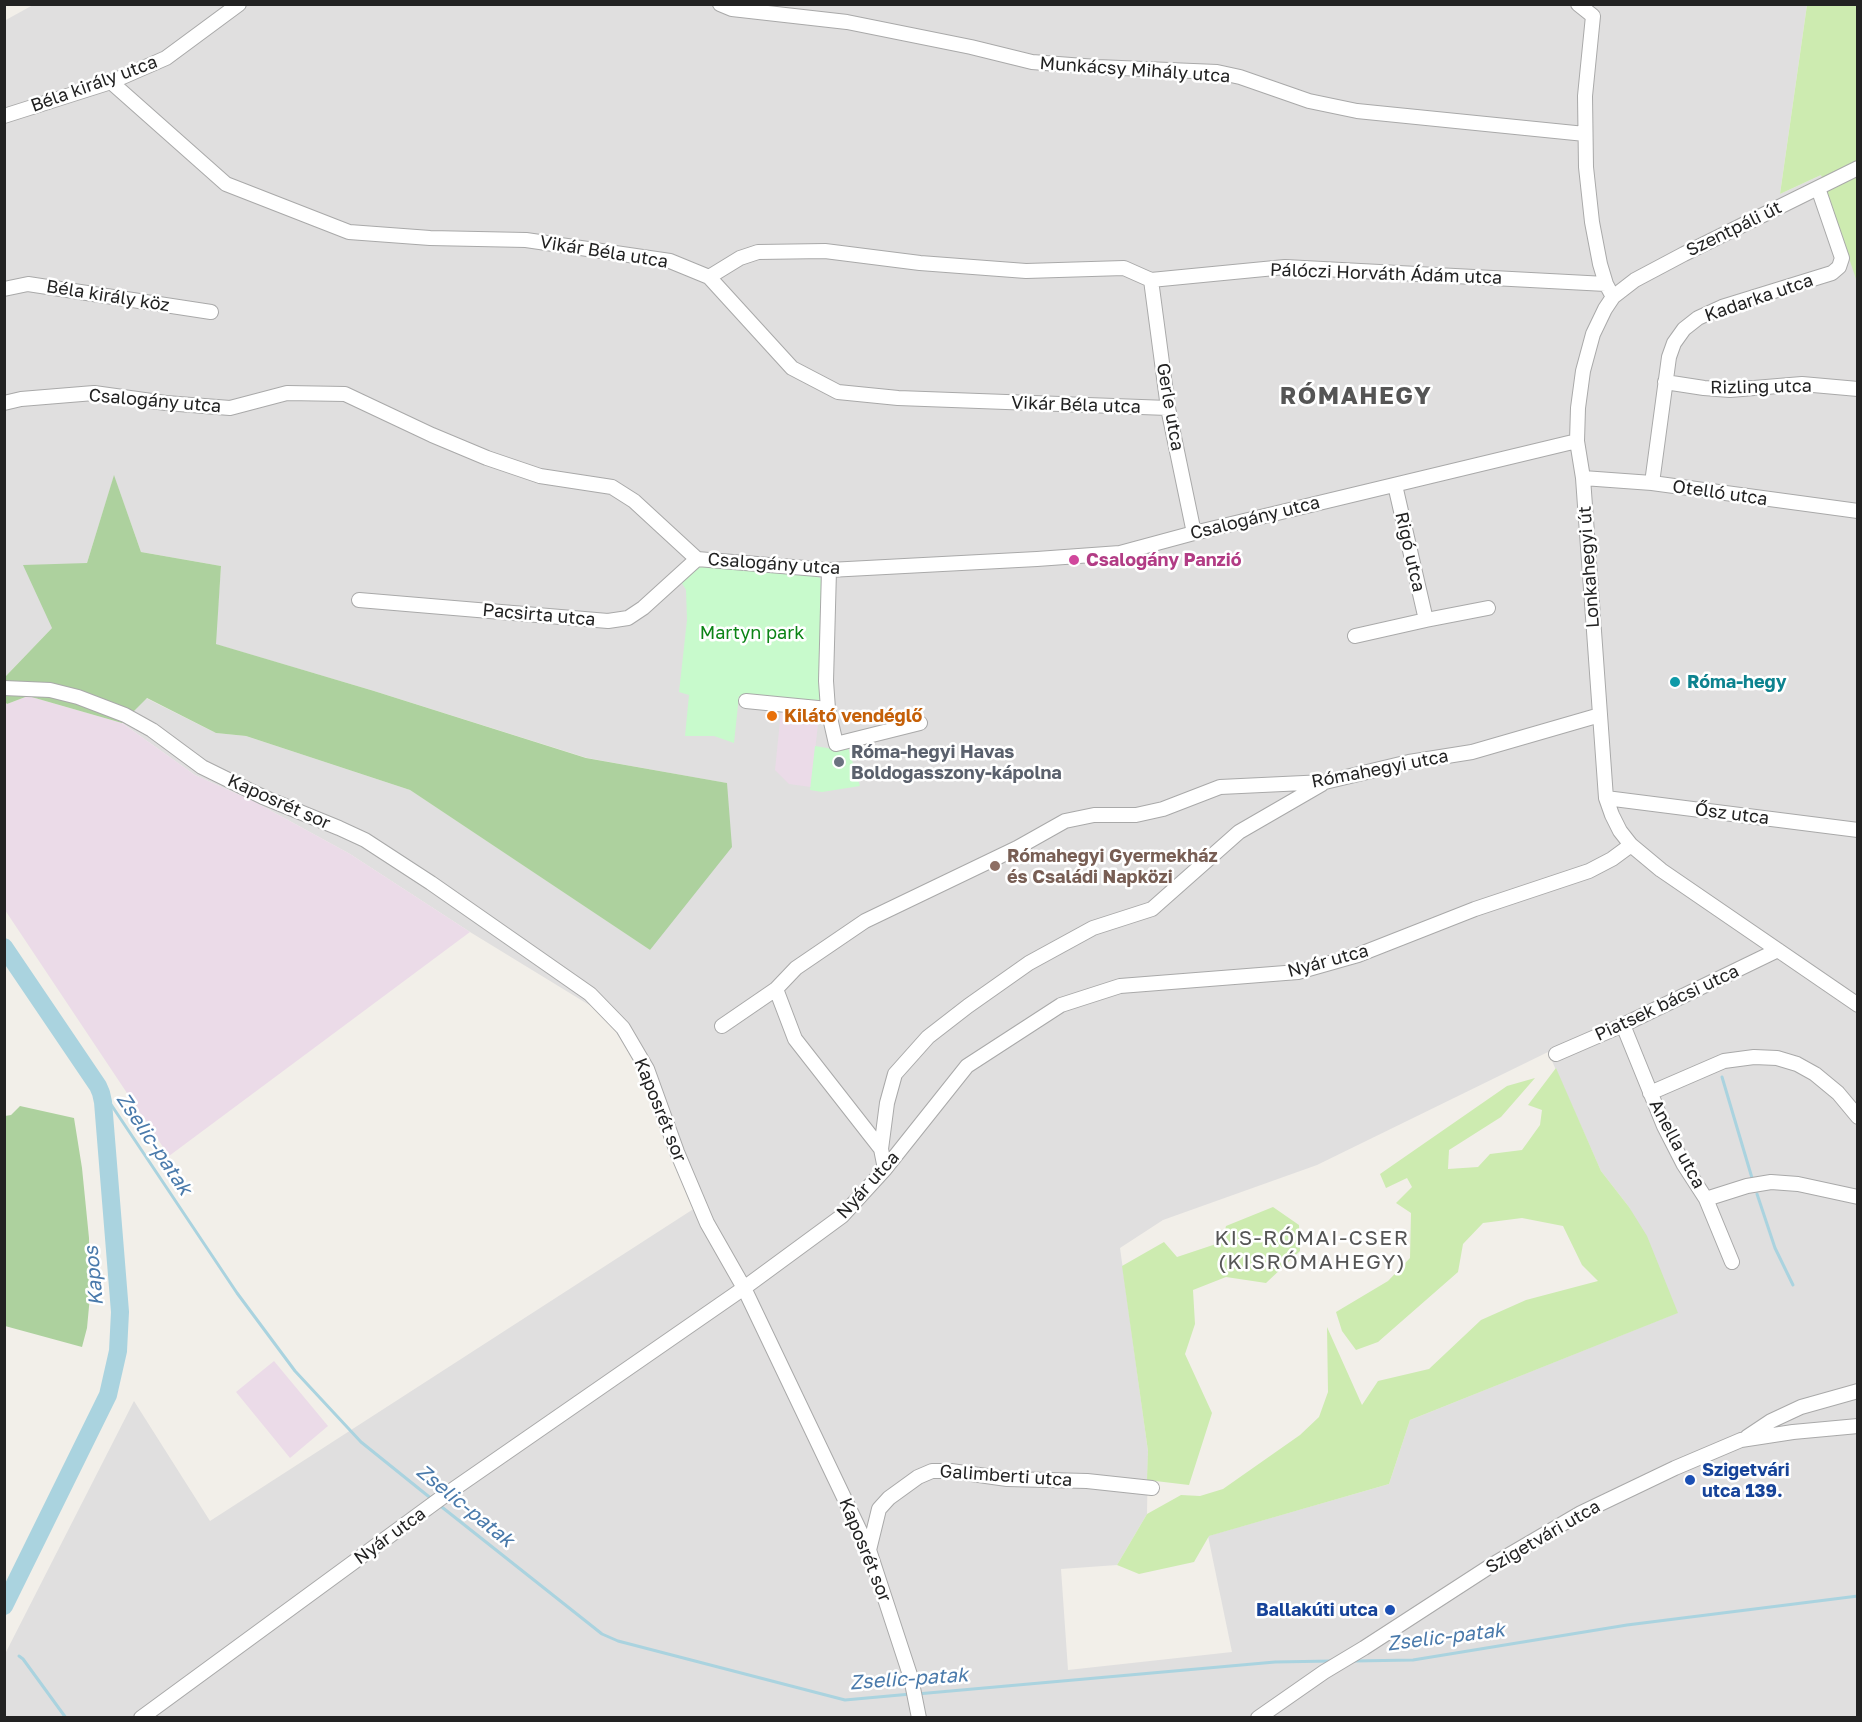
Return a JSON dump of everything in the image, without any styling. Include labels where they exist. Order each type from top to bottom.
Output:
[{"type":"street","name":"Béla király utca","points":[[4,116],[111,82],[166,58],[239,4]]},
{"type":"street","name":"Munkácsy Mihály utca","points":[[720,4],[732,9],[847,22],[1032,62],[1217,72],[1240,77],[1309,101],[1356,111],[1585,134]]},
{"type":"street","points":[[1578,4],[1593,16],[1586,73],[1586,167],[1592,222],[1600,264],[1613,297]]},
{"type":"street","name":"Vikár Béla utca","points":[[111,82],[226,184],[349,232],[430,238],[526,240],[670,261],[709,277],[792,368],[838,392],[898,398],[1168,408]]},
{"type":"street","name":"Szentpáli út","points":[[1613,297],[1635,280],[1684,254],[1857,168]]},
{"type":"street","name":"Kadarka utca","points":[[1652,483],[1669,357],[1674,343],[1684,330],[1698,318],[1731,304],[1832,273],[1839,267],[1842,258],[1818,188]]},
{"type":"street","name":"Pálóczi Horváth Ádám utca","points":[[709,277],[740,258],[758,252],[825,251],[920,263],[1026,271],[1124,268],[1151,280],[1285,267],[1606,284]]},
{"type":"street","name":"Gerle utca","points":[[1151,280],[1168,408],[1194,533]]},
{"type":"street","name":"Béla király köz","points":[[4,290],[28,284],[211,312]]},
{"type":"street","name":"Lonkahegyi út","points":[[1613,297],[1593,334],[1583,371],[1578,408],[1577,441],[1583,478],[1606,798],[1620,831],[1631,845],[1661,870],[1857,1005]]},
{"type":"street","name":"Rizling utca","points":[[1665,382],[1730,390],[1802,384],[1857,389]]},
{"type":"street","name":"Csalogány utca","points":[[4,403],[21,399],[93,393],[166,403],[230,408],[286,393],[345,394],[487,458],[540,476],[612,487],[634,501],[697,559],[829,570],[1120,553],[1194,533],[1577,441]]},
{"type":"street","name":"Otelló utca","points":[[1583,478],[1652,483],[1857,511]]},
{"type":"street","name":"Rigó utca","points":[[1395,485],[1426,620]]},
{"type":"street","name":"Pacsirta utca","points":[[359,600],[608,621],[628,618],[643,608],[697,559]]},
{"type":"street","points":[[829,570],[826,653],[828,709],[836,744],[920,723]]},
{"type":"street","points":[[1355,636],[1488,608]]},
{"type":"street","name":"Kaposrét sor","points":[[4,688],[59,692],[125,715],[152,730],[202,767],[263,797],[365,840],[590,994],[623,1028],[647,1069],[677,1152],[707,1223],[744,1288],[869,1550],[912,1685],[918,1711]]},
{"type":"street","points":[[746,702],[828,709]]},
{"type":"street","name":"Rómahegyi utca","points":[[722,1026],[776,989],[796,968],[865,921],[1017,848],[1065,821],[1094,815],[1136,814],[1163,809],[1220,787],[1324,782],[1409,762],[1472,752],[1600,715]]},
{"type":"street","points":[[885,1169],[881,1149],[887,1103],[895,1074],[928,1037],[1029,963],[1093,928],[1152,909],[1239,832],[1324,782]]},
{"type":"street","name":"Ősz utca","points":[[1606,798],[1857,830]]},
{"type":"street","name":"Nyár utca","points":[[141,1718],[448,1493],[744,1288],[842,1216],[885,1169],[967,1066],[1062,1005],[1120,986],[1298,972],[1348,958],[1475,909],[1589,871],[1612,859],[1631,845]]},
{"type":"street","name":"Piatsek bácsi utca","points":[[1556,1054],[1623,1025],[1778,950]]},
{"type":"street","points":[[776,989],[795,1039],[881,1149]]},
{"type":"street","name":"Anella utca","points":[[1623,1025],[1664,1126],[1684,1165],[1706,1200],[1732,1262]]},
{"type":"street","points":[[1650,1093],[1724,1061],[1754,1057],[1777,1058],[1797,1064],[1815,1074],[1838,1093],[1857,1117]]},
{"type":"street","points":[[1706,1200],[1747,1186],[1771,1182],[1798,1184],[1857,1197]]},
{"type":"street","points":[[1742,1440],[1772,1421],[1801,1407],[1857,1391]]},
{"type":"street","name":"Szigetvári utca","points":[[1258,1718],[1324,1672],[1492,1565],[1581,1513],[1675,1468],[1742,1440],[1857,1426]]},
{"type":"street","name":"Galimberti utca","points":[[869,1550],[879,1509],[918,1477],[932,1471],[951,1471],[1007,1479],[1087,1481],[1152,1488]]},
{"type":"shaded area","points":[[33,5],[1807,5],[1780,194],[1821,175],[1858,282],[1857,1717],[5,1717],[5,1654],[134,1401],[210,1521],[695,1208],[647,1080],[604,1014],[470,932],[350,854],[255,802],[195,775],[122,723],[146,698],[216,733],[246,736],[410,790],[650,950],[726,783],[587,758],[215,644],[221,566],[141,552],[114,476],[87,563],[52,628],[5,677],[4,21]],"holes":[[[1548,1052],[1601,1171],[1629,1207],[1677,1313],[1410,1420],[1389,1484],[1208,1536],[1232,1652],[1068,1670],[1061,1569],[1117,1565],[1147,1514],[1148,1451],[1120,1248],[1163,1220],[1317,1165]]]},
{"type":"shaded area","points":[[28,696],[122,723],[195,775],[255,802],[350,854],[470,932],[169,1156],[5,910],[4,702],[7,704]]},
{"type":"shaded area","points":[[781,711],[819,715],[811,787],[789,784],[775,770]]},
{"type":"shaded area","points":[[274,1361],[328,1426],[290,1458],[236,1392]]},
{"type":"green space","points":[[1807,5],[1857,5],[1857,282],[1821,175],[1780,194]]},
{"type":"green space","points":[[114,475],[141,552],[221,566],[216,644],[586,758],[727,783],[732,847],[650,950],[410,790],[246,736],[216,733],[147,698],[122,723],[28,696],[7,704],[5,702],[5,677],[52,628],[23,565],[87,563]]},
{"type":"green space","name":"Martyn park","points":[[699,564],[817,575],[824,583],[822,705],[739,696],[734,743],[714,736],[685,736],[689,695],[679,692],[687,620],[686,590],[679,578]]},
{"type":"green space","points":[[815,746],[833,749],[848,747],[860,786],[822,792],[810,790]]},
{"type":"green space","points":[[1556,1068],[1601,1171],[1629,1207],[1647,1236],[1678,1313],[1410,1420],[1389,1484],[1209,1536],[1194,1562],[1139,1574],[1117,1565],[1147,1514],[1181,1495],[1200,1496],[1223,1489],[1300,1435],[1319,1417],[1328,1392],[1327,1327],[1362,1405],[1378,1381],[1429,1369],[1481,1320],[1526,1300],[1598,1281],[1582,1265],[1563,1226],[1522,1218],[1483,1223],[1463,1244],[1458,1272],[1378,1342],[1356,1350],[1342,1331],[1336,1312],[1388,1281],[1410,1258],[1411,1213],[1396,1203],[1412,1187],[1407,1178],[1386,1188],[1380,1174],[1507,1086],[1535,1078],[1501,1117],[1449,1150],[1448,1169],[1478,1167],[1490,1154],[1522,1150],[1540,1125],[1542,1110],[1528,1105]]},
{"type":"green space","points":[[20,1106],[74,1118],[89,1238],[90,1296],[87,1328],[82,1347],[5,1326],[5,1116],[11,1115]]},
{"type":"green space","points":[[1273,1207],[1299,1225],[1300,1251],[1266,1283],[1226,1277],[1193,1290],[1195,1324],[1185,1354],[1212,1413],[1189,1485],[1147,1480],[1148,1451],[1122,1266],[1164,1242],[1177,1257],[1222,1242],[1226,1226]]},
{"type":"waterway","name":"Kapos","points":[[4,947],[101,1093],[120,1312],[118,1351],[108,1395],[4,1606]]},
{"type":"waterway","points":[[1722,1077],[1752,1178]]},
{"type":"waterway","name":"Zselic-patak","points":[[101,1093],[108,1100],[237,1293],[295,1371],[361,1442],[433,1500]]},
{"type":"waterway","points":[[1757,1194],[1775,1248],[1793,1285]]},
{"type":"waterway","name":"Zselic-patak","points":[[438,1504],[602,1634],[618,1641],[845,1700],[911,1694]]},
{"type":"waterway","name":"Zselic-patak","points":[[1354,1661],[1413,1660],[1627,1625],[1858,1596]]},
{"type":"waterway","points":[[19,1656],[66,1718]]},
{"type":"waterway","name":"Zselic-patak","points":[[917,1694],[1275,1662],[1332,1661]]},
{"type":"place","name":"Csalogány Panzió","points":[[1074,560]]},
{"type":"place","name":"Róma-hegy","points":[[1675,682]]},
{"type":"place","name":"Kilátó vendéglő","points":[[772,716]]},
{"type":"place","name":"Róma-hegyi Havas Boldogasszony-kápolna","points":[[839,762]]},
{"type":"place","name":"Rómahegyi Gyermekház és Családi Napközi","points":[[995,866]]},
{"type":"place","name":"Szigetvári utca 139.","points":[[1690,1480]]},
{"type":"place","name":"Ballakúti utca","points":[[1390,1610]]},
{"type":"district","name":"RÓMAHEGY","points":[[1356,396]]},
{"type":"district","name":"KIS-RÓMAI-CSER (KISRÓMAHEGY)","points":[[1312,1250]]}]
